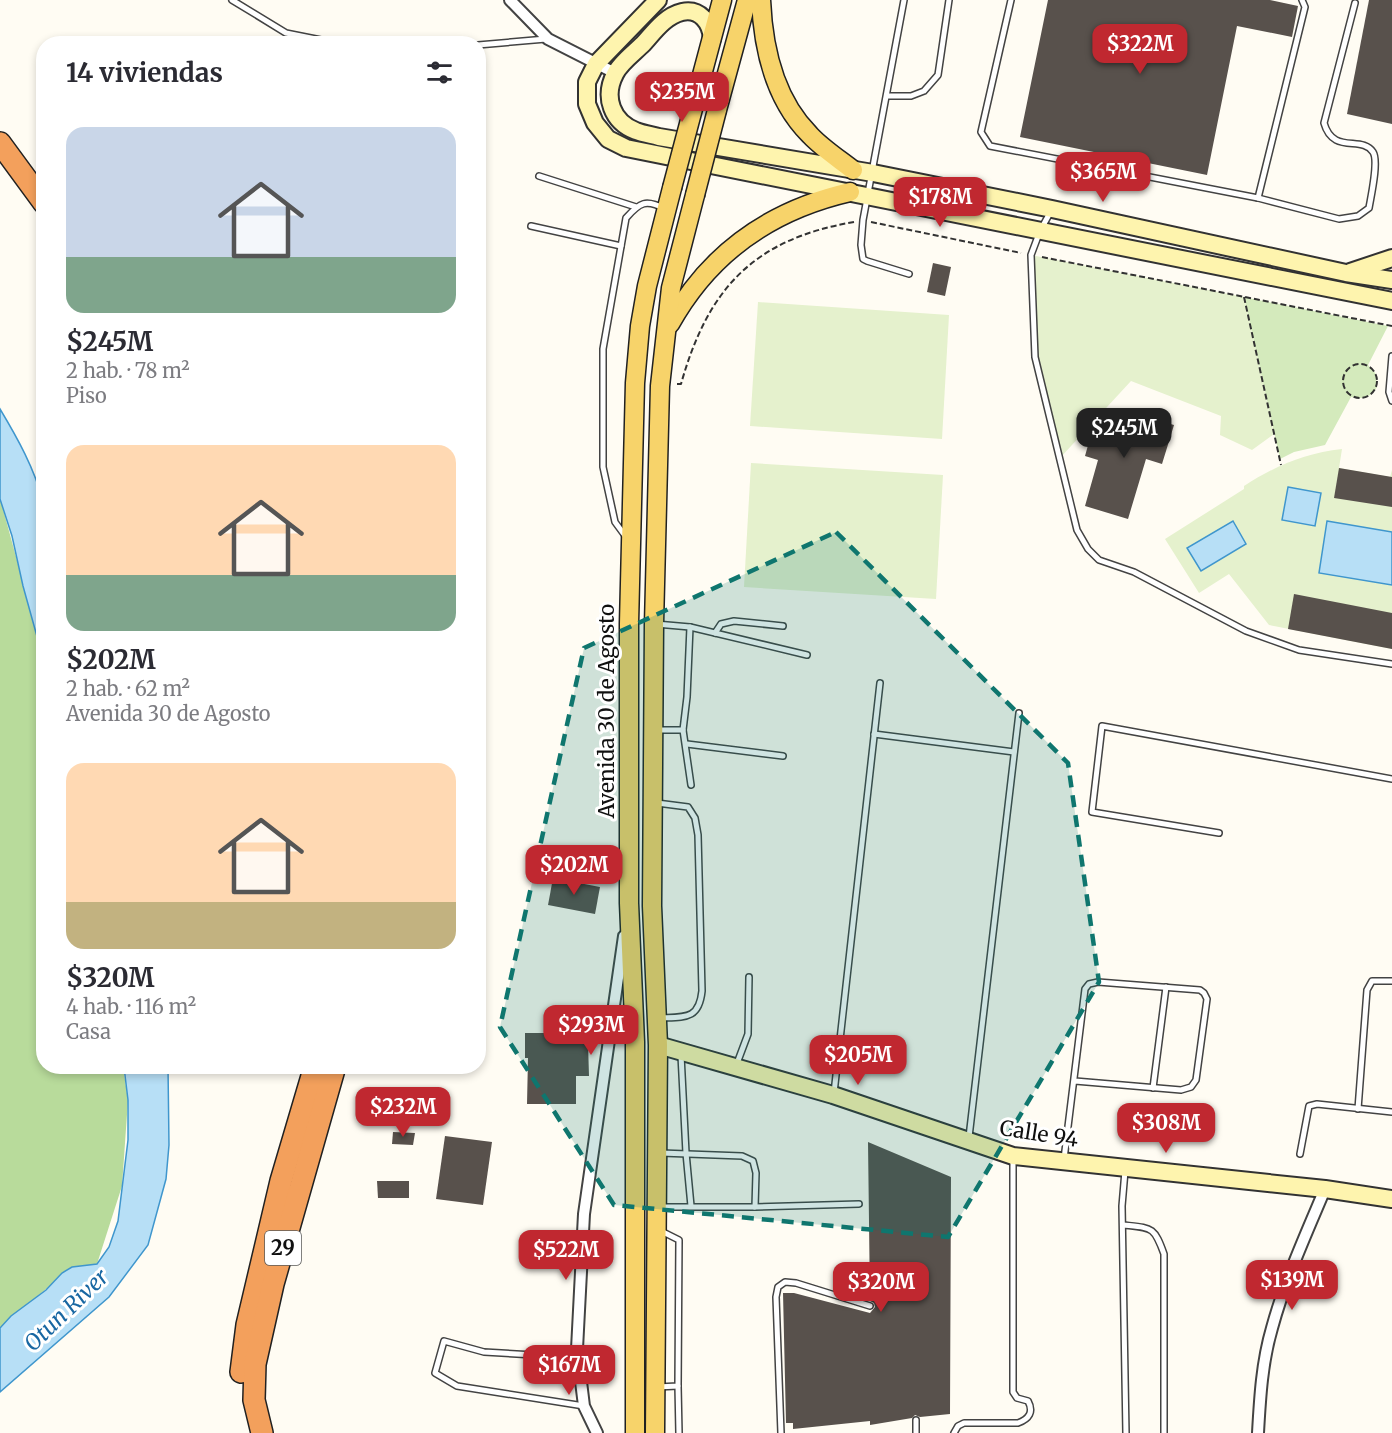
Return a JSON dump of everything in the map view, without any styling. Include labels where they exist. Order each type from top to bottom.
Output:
[{"type":"highway","points":[[0,143],[36,193]]},
{"type":"highway","name":"29","points":[[255,1433],[246,1407],[241,1377],[247,1325],[281,1181],[313,1074]]},
{"type":"highway","name":"29","points":[[262,1433],[254,1400],[255,1364],[273,1284],[333,1074]]},
{"type":"main road","name":"Avenida 30 de Agosto","points":[[635,1433],[635,1042],[629,903],[631,544],[635,383],[640,326],[647,286],[722,0]]},
{"type":"main road","points":[[655,1433],[658,1045],[652,906],[654,624],[660,386],[671,288],[747,0]]},
{"type":"main road","points":[[761,0],[762,25],[769,62],[781,93],[794,117],[811,137],[853,170]]},
{"type":"main road","points":[[666,331],[688,293],[702,276],[742,240],[788,212],[819,200],[859,194]]},
{"type":"street","points":[[510,0],[548,39],[615,73]]},
{"type":"street","points":[[658,0],[596,64],[587,82],[587,104],[594,123],[608,138],[626,148],[1392,301]]},
{"type":"street","points":[[712,39],[711,28],[705,19],[696,13],[685,11],[665,20],[615,73],[609,88],[609,101],[613,112],[621,122],[636,131],[873,173],[1052,209],[1346,273],[1392,280]]},
{"type":"street","points":[[1346,273],[1392,258]]},
{"type":"street","points":[[597,1433],[584,1406],[577,1349],[584,1214],[629,903]]},
{"type":"street","name":"Calle 94","points":[[658,1045],[833,1095],[1013,1156],[1325,1189],[1392,1199]]},
{"type":"street","points":[[1258,1433],[1263,1364],[1272,1327],[1325,1189]]},
{"type":"lane","points":[[232,0],[286,33],[301,36]]},
{"type":"lane","points":[[904,0],[873,173],[859,194],[863,220],[861,245],[864,259],[909,274]]},
{"type":"lane","points":[[887,96],[911,96],[924,91],[938,75],[949,0]]},
{"type":"lane","points":[[1011,0],[981,132],[990,146],[1258,198],[1339,219],[1358,216],[1369,208],[1375,162],[1374,152],[1368,147],[1332,139],[1324,123],[1355,3]]},
{"type":"lane","points":[[1258,198],[1305,7],[1302,0]]},
{"type":"lane","points":[[486,44],[548,39]]},
{"type":"lane","points":[[539,176],[636,207]]},
{"type":"lane","points":[[631,544],[615,522],[603,467],[603,349],[626,218],[636,207],[652,202],[666,209]]},
{"type":"lane","points":[[1052,209],[1031,255],[1035,357],[1077,530],[1088,549],[1099,560],[1134,572],[1246,631],[1299,650],[1392,664]]},
{"type":"lane","points":[[531,226],[621,246]]},
{"type":"lane","points":[[1392,356],[1389,392],[1392,400]]},
{"type":"lane","points":[[715,633],[720,624],[734,621],[783,626]]},
{"type":"lane","points":[[654,624],[690,627],[807,655]]},
{"type":"lane","points":[[690,627],[687,698],[683,730],[687,744],[691,785]]},
{"type":"lane","points":[[833,1095],[880,683]]},
{"type":"lane","points":[[968,1142],[1018,712]]},
{"type":"lane","points":[[1220,833],[1092,812],[1102,726],[1392,779]]},
{"type":"lane","points":[[654,730],[683,730]]},
{"type":"lane","points":[[874,734],[1014,752]]},
{"type":"lane","points":[[687,744],[783,756]]},
{"type":"lane","points":[[653,803],[688,807],[695,818],[698,835],[702,991],[700,1005],[693,1013],[680,1017],[656,1018]]},
{"type":"lane","points":[[735,1067],[748,1034],[749,977]]},
{"type":"lane","points":[[1358,1109],[1367,990],[1372,981],[1392,981]]},
{"type":"lane","points":[[1064,1162],[1085,989],[1089,984],[1098,982],[1166,987],[1200,990],[1204,993],[1207,999],[1196,1080],[1191,1087],[1181,1090],[1075,1081]]},
{"type":"lane","points":[[1153,1088],[1166,987]]},
{"type":"lane","points":[[681,1052],[691,1206]]},
{"type":"lane","points":[[1300,1154],[1309,1106],[1317,1104],[1392,1112]]},
{"type":"lane","points":[[657,1153],[742,1156],[753,1161],[756,1173],[755,1208]]},
{"type":"lane","points":[[954,1433],[958,1426],[964,1423],[1018,1424],[1026,1421],[1030,1414],[1031,1406],[1028,1401],[1017,1398],[1012,1392],[1013,1156]]},
{"type":"lane","points":[[1125,1167],[1123,1225],[1126,1433]]},
{"type":"lane","points":[[657,1207],[755,1208],[859,1204]]},
{"type":"lane","points":[[1123,1225],[1145,1227],[1157,1234],[1164,1254],[1164,1433]]},
{"type":"lane","points":[[656,1229],[679,1240],[679,1433]]},
{"type":"lane","points":[[781,1433],[776,1297],[778,1287],[785,1282],[796,1283],[870,1306]]},
{"type":"lane","points":[[577,1349],[551,1356],[484,1352],[444,1341],[435,1373],[457,1386],[584,1406]]},
{"type":"lane","points":[[656,1387],[678,1386]]},
{"type":"lane","points":[[916,1420],[916,1433]]},
{"type":"path","points":[[660,386],[681,384],[691,352],[711,309],[744,268],[766,252],[808,232],[863,220],[1392,326]]},
{"type":"path","points":[[1244,297],[1281,465]]},
{"type":"path","points":[[1356,364],[1368,365],[1376,374],[1377,387],[1369,396],[1357,399],[1351,396],[1344,387],[1343,375],[1346,370],[1356,364]]},
{"type":"highlighted area","points":[[836,532],[1068,763],[1099,982],[948,1237],[614,1205],[500,1027],[584,648]]},
{"type":"green space","points":[[1031,255],[1244,297],[1274,434],[1252,450],[1220,435],[1221,416],[1131,381],[1060,458],[1035,357]]},
{"type":"green space","points":[[1244,297],[1388,326],[1368,365],[1376,374],[1377,387],[1366,397],[1351,397],[1325,445],[1294,452],[1280,459]]},
{"type":"green space","points":[[758,302],[949,315],[942,439],[750,426]]},
{"type":"green space","points":[[1342,449],[1339,468],[1390,477],[1392,470],[1392,649],[1269,625],[1229,574],[1199,593],[1165,539],[1267,472],[1303,457]]},
{"type":"green space","points":[[751,463],[943,475],[936,599],[744,587]]},
{"type":"green space","points":[[0,498],[36,630],[36,1074],[124,1074],[128,1100],[122,1186],[97,1264],[72,1267],[0,1328]]},
{"type":"water","points":[[0,409],[25,454],[36,480],[36,633],[12,536],[0,499]]},
{"type":"water","points":[[1288,487],[1321,493],[1315,526],[1282,520]]},
{"type":"water","points":[[1233,521],[1246,544],[1201,571],[1187,548]]},
{"type":"water","points":[[1327,521],[1392,532],[1392,585],[1319,573]]},
{"type":"water","name":"Otun River","points":[[125,1074],[168,1074],[169,1145],[166,1179],[148,1245],[109,1297],[0,1392],[0,1328],[11,1316],[46,1290],[62,1273],[72,1267],[97,1264],[109,1247],[118,1221],[128,1140],[128,1100]]},
{"type":"building","points":[[1048,0],[1270,0],[1298,6],[1292,37],[1237,26],[1207,175],[1020,137]]},
{"type":"building","points":[[1369,0],[1392,0],[1392,124],[1347,114]]},
{"type":"building","points":[[933,263],[951,267],[945,296],[927,292]]},
{"type":"building","points":[[1115,408],[1174,425],[1162,464],[1146,459],[1128,519],[1085,506],[1098,460],[1085,456],[1094,424],[1109,429]]},
{"type":"building","points":[[1339,468],[1392,477],[1392,507],[1334,498]]},
{"type":"building","points":[[1294,594],[1392,613],[1392,649],[1288,629]]},
{"type":"building","points":[[553,878],[600,887],[595,914],[548,905]]},
{"type":"building","points":[[552,1023],[597,1023],[598,1042],[588,1043],[589,1076],[576,1076],[576,1104],[527,1104],[528,1058],[525,1058],[525,1033],[553,1033]]},
{"type":"building","points":[[393,1132],[415,1133],[413,1145],[392,1144]]},
{"type":"building","points":[[445,1136],[492,1142],[483,1205],[436,1199]]},
{"type":"building","points":[[868,1142],[951,1177],[950,1414],[920,1417],[915,1415],[912,1418],[870,1425],[870,1421],[793,1429],[793,1423],[786,1423],[783,1293],[794,1293],[870,1313],[875,1307],[870,1301]]},
{"type":"building","points":[[377,1181],[409,1181],[409,1198],[378,1198]]}]
